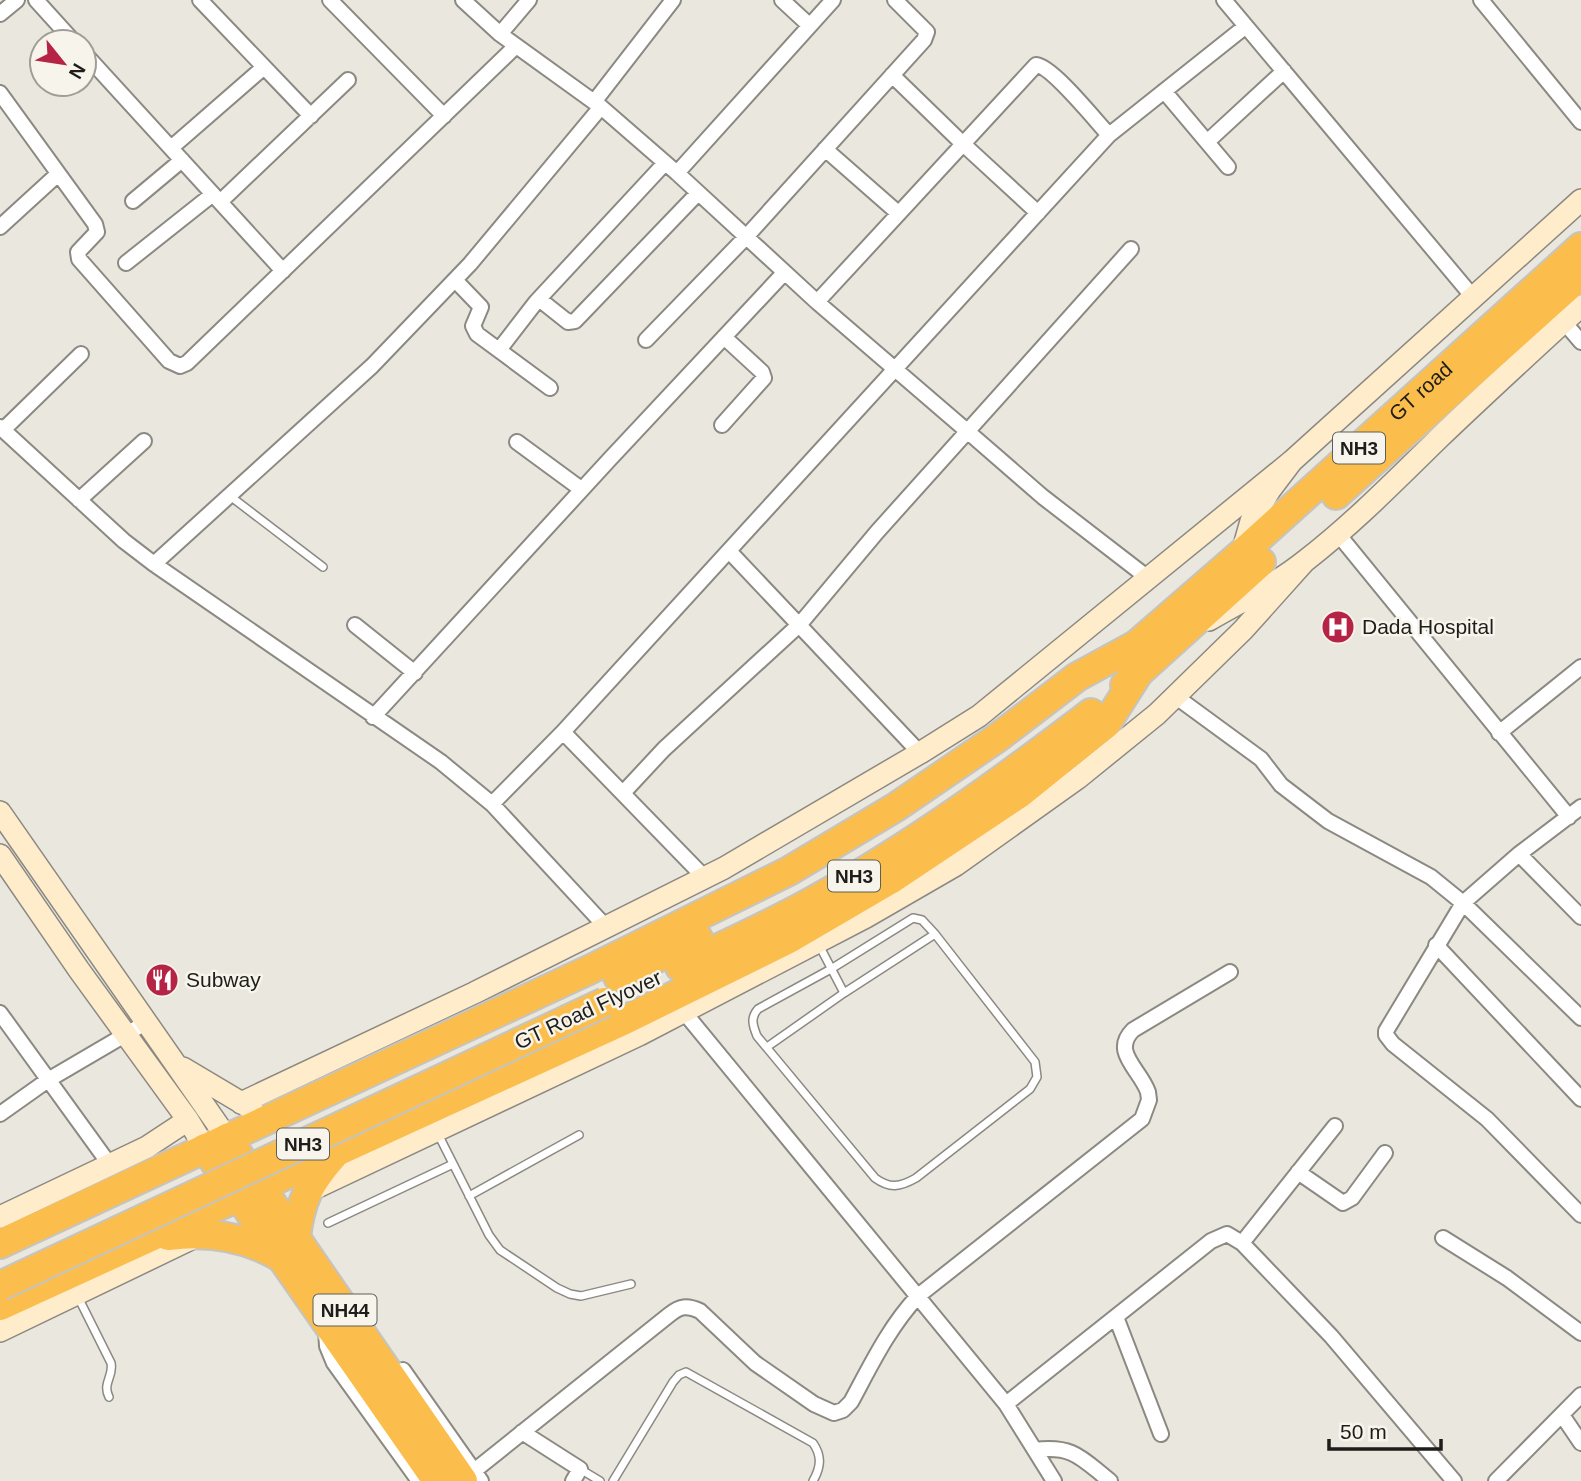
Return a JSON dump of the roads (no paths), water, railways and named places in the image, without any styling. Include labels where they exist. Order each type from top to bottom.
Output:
[{"type":"highway","name":"GT road","points":[[1137,659],[1242,553],[1581,247]]},
{"type":"highway","name":"GT road","points":[[1137,659],[1177,638],[1581,275]]},
{"type":"highway","name":"GT Road Flyover","points":[[0,1286],[602,994],[799,887],[905,824],[1137,659]]},
{"type":"highway","points":[[0,1244],[591,969],[789,871],[896,807],[997,738],[1077,677],[1137,659]]},
{"type":"highway","points":[[144,1238],[625,1020],[789,939],[890,880],[1019,794],[1106,724],[1137,659]]},
{"type":"highway","name":"GT Road Flyover","points":[[0,1264],[602,994]]},
{"type":"highway","name":"NH44","points":[[216,1143],[289,1248],[473,1478]]},
{"type":"highway","points":[[289,1248],[307,1192],[317,1174],[338,1150]]},
{"type":"highway","name":"NH44","points":[[0,1306],[144,1238],[204,1233],[259,1245],[289,1248]]},
{"type":"highway","name":"NH44","points":[[289,1248],[326,1321],[437,1481]]},
{"type":"street","points":[[0,14],[18,0]]},
{"type":"street","points":[[36,0],[61,28]]},
{"type":"street","points":[[200,0],[311,116]]},
{"type":"street","points":[[330,0],[444,116]]},
{"type":"street","points":[[463,0],[500,34],[597,104],[677,173],[784,273],[967,432],[1043,497],[1148,578]]},
{"type":"street","points":[[500,34],[529,0]]},
{"type":"street","points":[[154,564],[372,366],[455,280],[597,104],[673,0]]},
{"type":"street","points":[[782,0],[809,25]]},
{"type":"street","points":[[677,173],[833,0]]},
{"type":"street","points":[[646,340],[746,237],[924,40],[927,32],[895,0]]},
{"type":"street","points":[[1224,0],[1473,296]]},
{"type":"street","points":[[1481,0],[1581,122]]},
{"type":"street","points":[[492,804],[563,732],[1109,135],[1246,26]]},
{"type":"street","points":[[0,93],[97,228],[94,236],[78,252],[79,259],[169,361],[180,366],[187,363],[516,46]]},
{"type":"street","points":[[817,302],[1032,68],[1040,64],[1064,85],[1109,135]]},
{"type":"street","points":[[171,148],[264,67]]},
{"type":"street","points":[[98,68],[283,271]]},
{"type":"street","points":[[1207,142],[1284,71]]},
{"type":"street","points":[[892,75],[1038,213]]},
{"type":"street","points":[[127,263],[217,198],[348,80]]},
{"type":"street","points":[[1164,91],[1228,166]]},
{"type":"street","points":[[825,149],[898,213]]},
{"type":"street","points":[[133,201],[182,160]]},
{"type":"street","points":[[499,350],[538,299],[665,163]]},
{"type":"street","points":[[0,227],[58,174]]},
{"type":"street","points":[[538,299],[568,322],[575,321],[698,193]]},
{"type":"street","points":[[241,1103],[462,999],[704,877],[768,843],[979,716],[1292,461],[1581,200]]},
{"type":"street","points":[[623,793],[664,750],[800,624],[1131,249]]},
{"type":"street","points":[[373,717],[581,489],[784,273]]},
{"type":"street","points":[[455,280],[481,307],[473,326],[474,330],[550,388]]},
{"type":"street","points":[[1177,638],[1271,585],[1304,562],[1370,506],[1581,306]]},
{"type":"street","points":[[1564,322],[1581,342]]},
{"type":"street","points":[[722,425],[764,378],[762,372],[724,337]]},
{"type":"street","points":[[81,354],[1,428],[124,541],[154,564],[441,762],[492,804],[606,927]]},
{"type":"street","points":[[79,500],[144,441]]},
{"type":"street","points":[[517,442],[581,489]]},
{"type":"street","points":[[1242,553],[1251,521],[1292,461]]},
{"type":"street","points":[[1338,534],[1569,817]]},
{"type":"street","points":[[729,551],[920,753]]},
{"type":"street","points":[[307,1192],[684,1012],[818,942],[956,864],[1078,778],[1157,714],[1243,630],[1304,562]]},
{"type":"street","points":[[355,625],[415,673]]},
{"type":"street","points":[[1499,733],[1581,667]]},
{"type":"street","points":[[1175,696],[1261,759],[1281,785],[1328,821],[1431,877],[1463,903],[1581,1018]]},
{"type":"street","points":[[563,732],[704,877]]},
{"type":"street","points":[[1578,1205],[1486,1119],[1393,1044],[1386,1035],[1388,1026],[1463,903],[1518,854],[1581,807]]},
{"type":"street","points":[[0,812],[175,1063],[216,1143]]},
{"type":"street","points":[[1518,854],[1581,917]]},
{"type":"street","points":[[0,856],[188,1120],[216,1143]]},
{"type":"street","points":[[21,885],[41,871]]},
{"type":"street","points":[[1436,945],[1581,1100]]},
{"type":"street","points":[[473,1478],[522,1432],[669,1315],[688,1306],[700,1311],[761,1368],[814,1404],[829,1412],[843,1410],[851,1402],[902,1312],[918,1296],[1142,1119],[1149,1100],[1148,1092],[1124,1049],[1126,1037],[1133,1030],[1230,972]]},
{"type":"street","points":[[684,1012],[1006,1404],[1054,1481]]},
{"type":"street","points":[[0,1013],[110,1165]]},
{"type":"street","points":[[0,1114],[48,1080],[147,1022]]},
{"type":"street","points":[[175,1063],[241,1103],[273,1117]]},
{"type":"street","points":[[0,1217],[147,1147],[188,1120]]},
{"type":"street","points":[[1242,1243],[1335,1126]]},
{"type":"street","points":[[1298,1172],[1343,1203],[1352,1198],[1385,1153]]},
{"type":"street","points":[[0,1331],[204,1233]]},
{"type":"street","points":[[1006,1404],[1220,1236],[1227,1234],[1242,1243],[1331,1336],[1454,1481]]},
{"type":"street","points":[[1443,1238],[1507,1278],[1581,1333]]},
{"type":"street","points":[[1116,1317],[1161,1434]]},
{"type":"street","points":[[326,1321],[327,1346],[334,1363],[419,1481]]},
{"type":"street","points":[[1496,1481],[1581,1395]]},
{"type":"street","points":[[1562,1415],[1581,1443]]},
{"type":"street","points":[[522,1432],[576,1475]]},
{"type":"street","points":[[1035,1450],[1052,1448],[1076,1454],[1111,1481]]},
{"type":"lane","points":[[230,495],[323,567]]},
{"type":"lane","points":[[913,918],[922,919],[935,934],[1035,1062],[1037,1077],[1030,1089],[916,1178],[895,1187],[875,1178],[767,1047],[752,1026],[753,1014],[913,918]]},
{"type":"lane","points":[[767,1047],[935,934]]},
{"type":"lane","points":[[818,942],[844,993]]},
{"type":"lane","points":[[436,1131],[499,1250],[557,1288],[581,1296],[631,1284]]},
{"type":"lane","points":[[469,1196],[579,1135]]},
{"type":"lane","points":[[328,1223],[453,1164]]},
{"type":"lane","points":[[77,1294],[111,1363],[111,1374],[106,1387],[109,1397]]},
{"type":"lane","points":[[613,1481],[673,1382],[686,1372],[813,1443],[819,1451],[820,1462],[813,1481]]},
{"type":"lane","points":[[576,1475],[600,1481]]},
{"type":"place","name":"Dada Hospital","points":[[1338,627]]},
{"type":"place","name":"Subway","points":[[162,980]]}]
